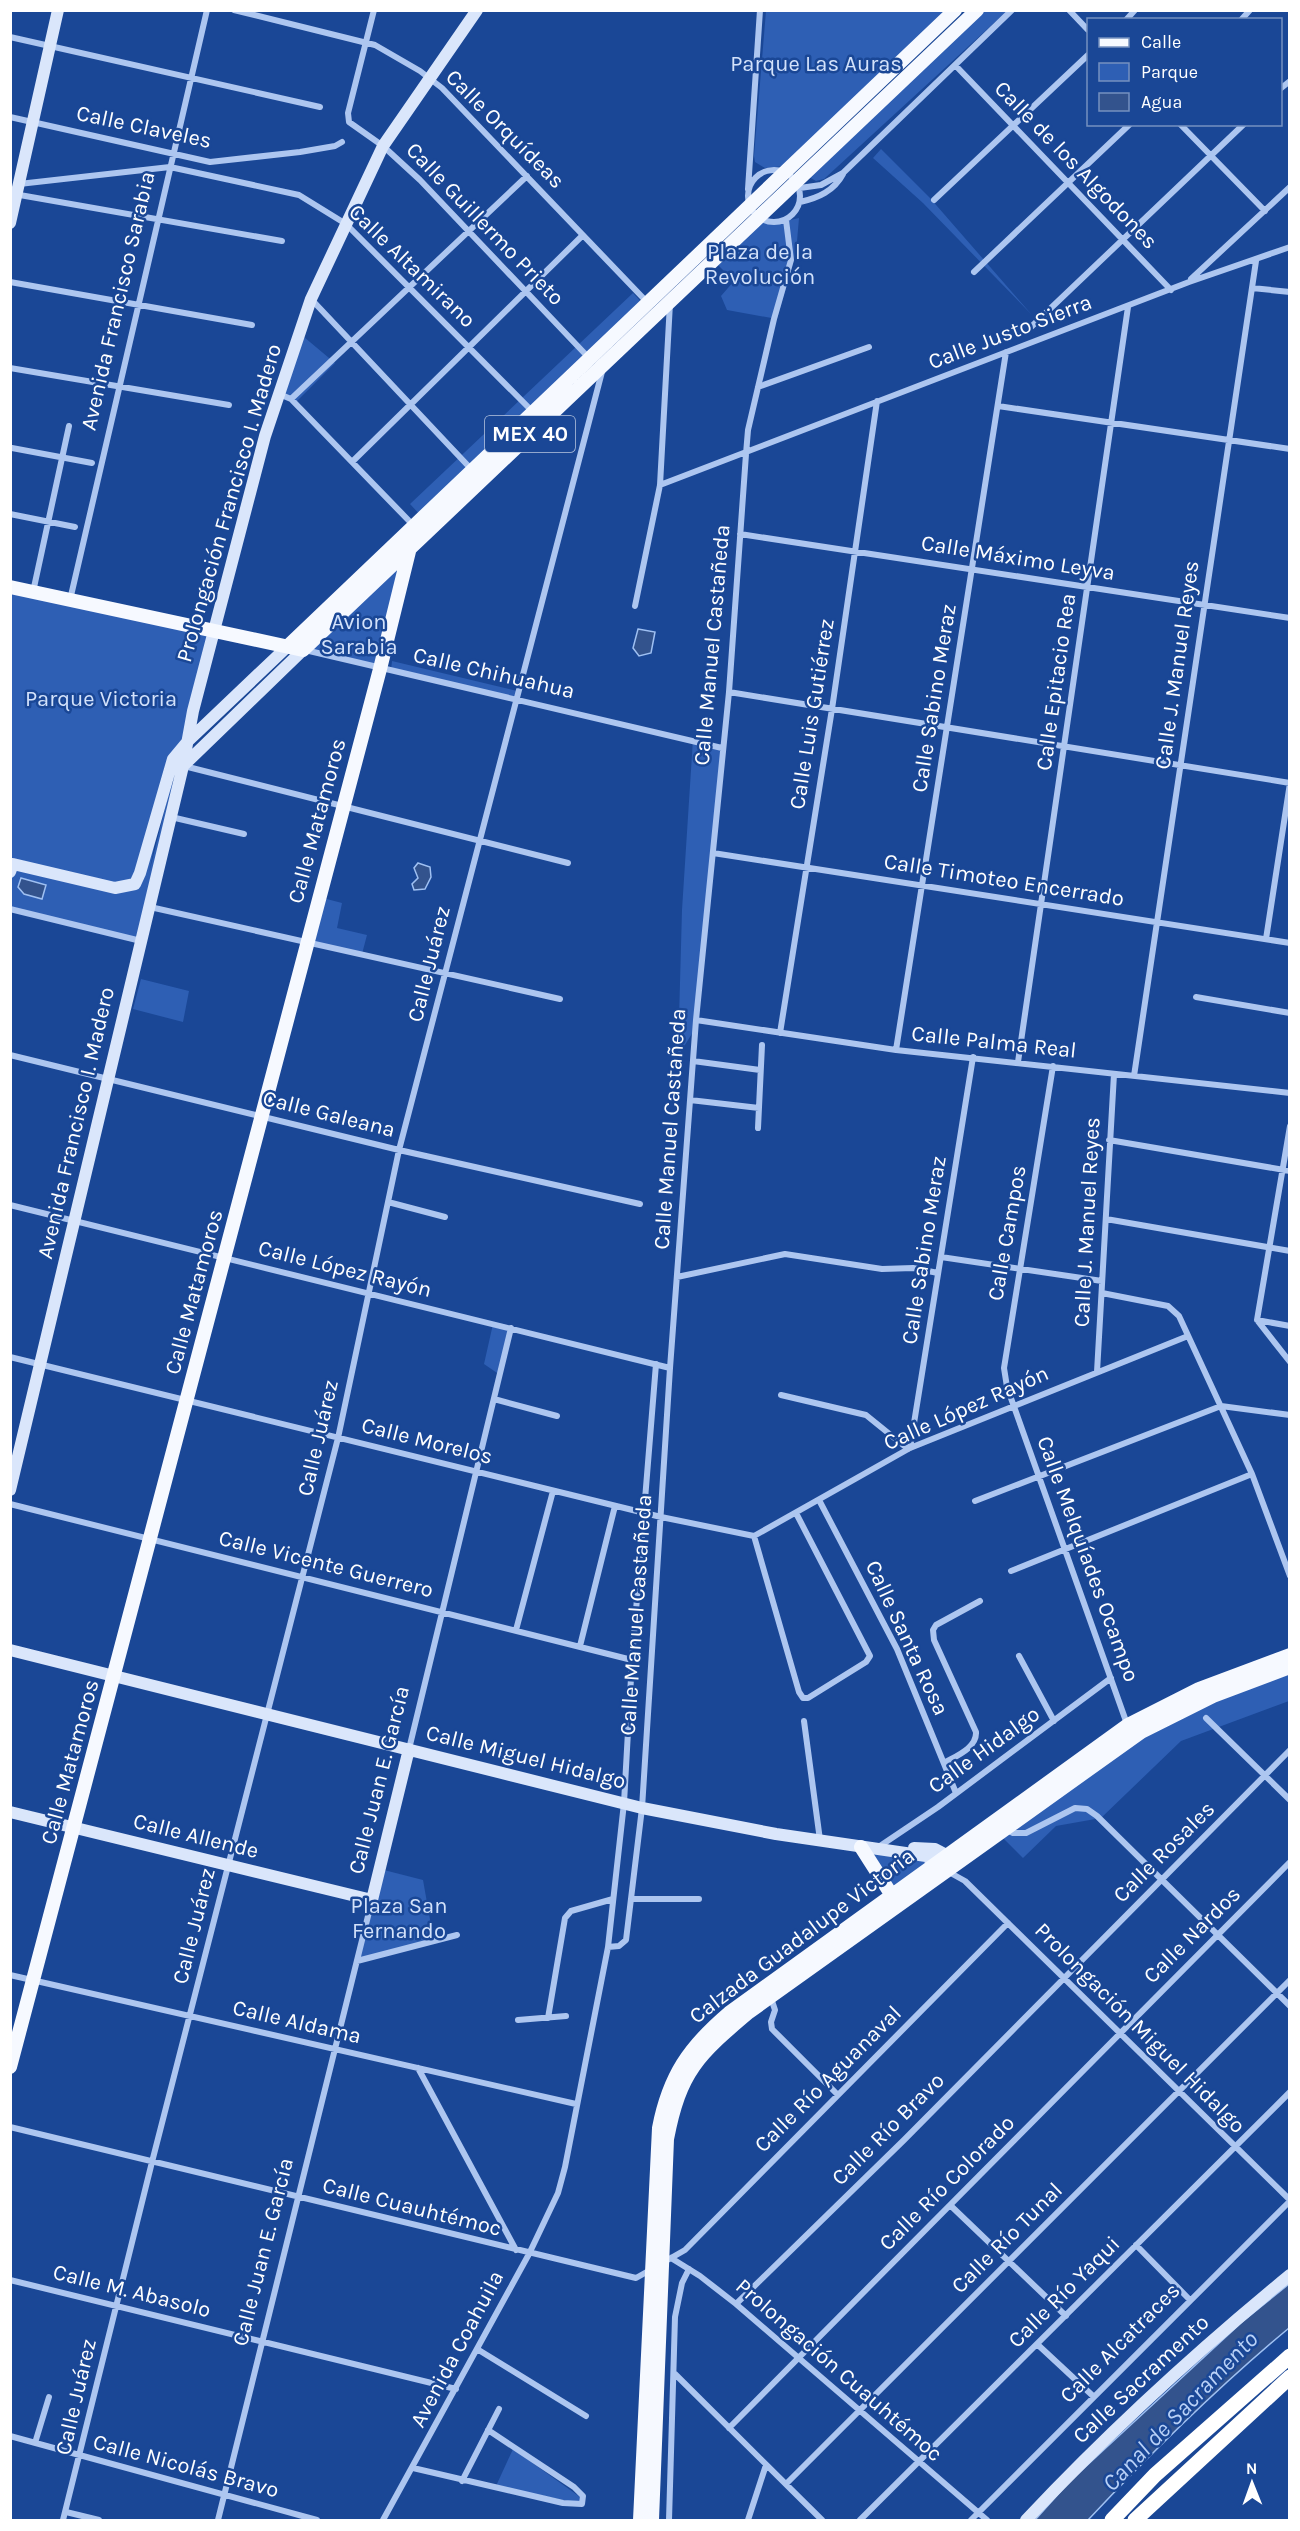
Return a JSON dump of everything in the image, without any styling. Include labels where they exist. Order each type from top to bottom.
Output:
[{"type":"highway","points":[[1112,2520],[1155,2475],[1290,2356]]},
{"type":"highway","points":[[1135,2520],[1290,2377]]},
{"type":"main road","points":[[10,223],[58,10]]},
{"type":"main road","name":"Prolongación Francisco I. Madero","points":[[188,741],[213,630],[279,394],[311,299],[383,146],[477,10]]},
{"type":"main road","name":"MEX 40","points":[[794,181],[955,10]]},
{"type":"main road","name":"MEX 40","points":[[11,866],[115,888],[135,884],[141,873],[178,763],[188,741],[288,646],[321,618],[649,304],[794,181],[977,10]]},
{"type":"main road","name":"MEX 40","points":[[178,763],[303,650],[670,301],[754,213]]},
{"type":"main road","name":"Calle Matamoros","points":[[10,2067],[188,1401],[342,806],[380,669],[415,527]]},
{"type":"main road","name":"Calle Chihuahua","points":[[10,587],[303,650]]},
{"type":"main road","points":[[262,640],[291,636],[312,621],[321,618]]},
{"type":"main road","name":"Avenida Francisco I. Madero","points":[[10,1490],[171,817],[178,763]]},
{"type":"main road","name":"Calle Miguel Hidalgo","points":[[10,1650],[642,1808],[861,1847],[895,1850],[935,1849],[947,1862]]},
{"type":"main road","name":"Calzada Guadalupe Victoria","points":[[652,2520],[668,2139],[680,2089],[704,2050],[770,1997],[1128,1725],[1198,1689],[1290,1655]]},
{"type":"main road","name":"Calzada Guadalupe Victoria","points":[[640,2520],[662,2263],[659,2128],[670,2087],[694,2045],[729,2013],[891,1894],[1004,1828],[1127,1741],[1164,1719],[1213,1696],[1290,1667]]},
{"type":"main road","name":"Calle Juan E. García","points":[[372,1900],[409,1749]]},
{"type":"main road","name":"Calle Allende","points":[[10,1812],[372,1900]]},
{"type":"main road","points":[[861,1847],[891,1894]]},
{"type":"main road","name":"Calle Sacramento","points":[[1026,2520],[1066,2478],[1188,2362],[1290,2274]]},
{"type":"street","name":"Avenida Francisco Sarabia","points":[[70,601],[207,10]]},
{"type":"street","name":"Calle Orquídeas","points":[[234,10],[366,41],[429,78],[442,88],[649,304]]},
{"type":"street","points":[[366,41],[374,10]]},
{"type":"street","points":[[760,10],[748,189],[754,213],[771,223],[786,220],[797,210],[800,202],[794,181]]},
{"type":"street","points":[[800,202],[824,194],[836,185],[843,173],[1012,10]]},
{"type":"street","points":[[1069,10],[1087,28]]},
{"type":"street","points":[[10,37],[320,106]]},
{"type":"street","name":"Calle Guillermo Prieto","points":[[366,41],[349,122],[383,146],[590,359]]},
{"type":"street","points":[[934,200],[1087,57]]},
{"type":"street","name":"Calle de los Algodones","points":[[955,64],[1171,290]]},
{"type":"street","name":"Calle Claveles","points":[[10,117],[210,162],[300,153],[335,146],[342,142]]},
{"type":"street","points":[[974,272],[1128,126]]},
{"type":"street","points":[[1182,126],[1265,211]]},
{"type":"street","points":[[1031,327],[1242,126]]},
{"type":"street","points":[[750,164],[760,174]]},
{"type":"street","name":"Calle Claveles","points":[[16,191],[170,168]]},
{"type":"street","name":"Calle Altamirano","points":[[170,168],[299,195],[346,224],[534,414]]},
{"type":"street","points":[[748,189],[760,174],[772,170],[794,181],[820,185],[843,173]]},
{"type":"street","points":[[291,399],[527,176]]},
{"type":"street","points":[[1189,282],[1290,187]]},
{"type":"street","points":[[16,191],[282,242]]},
{"type":"street","name":"Calle Manuel Castañeda","points":[[642,1808],[670,1368],[696,1020],[729,692],[746,454],[758,387],[791,261],[786,220]]},
{"type":"street","points":[[352,462],[467,346],[583,235]]},
{"type":"street","name":"Calle Justo Sierra","points":[[660,485],[746,454],[877,401],[1189,282],[1256,261],[1290,247]]},
{"type":"street","name":"Calle J. Manuel Reyes","points":[[1134,1076],[1256,261]]},
{"type":"street","points":[[10,282],[252,325]]},
{"type":"street","points":[[1252,288],[1290,292]]},
{"type":"street","points":[[311,299],[474,472]]},
{"type":"street","points":[[635,606],[660,485],[670,301]]},
{"type":"street","name":"Calle Epitacio Rea","points":[[1018,1062],[1128,307]]},
{"type":"street","points":[[758,387],[869,347]]},
{"type":"street","name":"Calle Sabino Meraz","points":[[896,1050],[1006,352]]},
{"type":"street","name":"Calle Juárez","points":[[63,2520],[81,2456],[189,2016],[338,1438],[399,1150],[605,362]]},
{"type":"street","points":[[10,368],[229,405]]},
{"type":"street","points":[[279,394],[291,399],[415,527]]},
{"type":"street","name":"Calle Luis Gutiérrez","points":[[780,1033],[832,709],[877,401]]},
{"type":"street","points":[[998,406],[1290,449]]},
{"type":"street","points":[[33,592],[69,426]]},
{"type":"street","points":[[12,448],[92,463]]},
{"type":"street","points":[[10,514],[75,527]]},
{"type":"street","name":"Calle Máximo Leyva","points":[[740,534],[1290,618]]},
{"type":"street","name":"Calle Chihuahua","points":[[303,650],[722,748]]},
{"type":"street","points":[[729,692],[1290,783],[1266,939]]},
{"type":"street","points":[[178,763],[568,863]]},
{"type":"street","points":[[171,817],[244,834]]},
{"type":"street","name":"Calle Timoteo Encerrado","points":[[713,853],[1290,943]]},
{"type":"street","points":[[150,907],[560,999]]},
{"type":"street","points":[[10,909],[141,941]]},
{"type":"street","points":[[1196,997],[1290,1013]]},
{"type":"street","name":"Calle Palma Real","points":[[696,1020],[896,1050],[1290,1094]]},
{"type":"street","points":[[758,1128],[762,1045]]},
{"type":"street","name":"Calle Galeana","points":[[10,1055],[399,1150],[640,1204]]},
{"type":"street","name":"Calle Sabino Meraz","points":[[909,1449],[973,1057]]},
{"type":"street","points":[[693,1060],[760,1070]]},
{"type":"street","name":"Calle Campos","points":[[1014,1405],[1004,1368],[1053,1066]]},
{"type":"street","name":"Calle J. Manuel Reyes","points":[[1097,1372],[1114,1074]]},
{"type":"street","points":[[690,1100],[759,1108]]},
{"type":"street","points":[[1290,1126],[1286,1170],[1269,1247],[1257,1320],[1290,1362]]},
{"type":"street","points":[[1109,1140],[1286,1170]]},
{"type":"street","points":[[388,1202],[445,1217]]},
{"type":"street","name":"Calle López Rayón","points":[[10,1205],[670,1368]]},
{"type":"street","points":[[1106,1220],[1290,1251]]},
{"type":"street","points":[[677,1277],[785,1254],[882,1269],[913,1268],[938,1273]]},
{"type":"street","points":[[941,1257],[1102,1281]]},
{"type":"street","points":[[1102,1293],[1168,1306],[1179,1316],[1252,1474],[1290,1576]]},
{"type":"street","points":[[1257,1320],[1290,1326]]},
{"type":"street","name":"Calle Juan E. García","points":[[409,1749],[511,1328]]},
{"type":"street","name":"Calle López Rayón","points":[[754,1536],[909,1449],[1188,1336]]},
{"type":"street","name":"Calle Morelos","points":[[10,1357],[661,1517]]},
{"type":"street","name":"Calle Manuel Castañeda","points":[[624,1803],[632,1660],[656,1364]]},
{"type":"street","points":[[781,1395],[866,1415],[909,1449]]},
{"type":"street","points":[[494,1399],[558,1416]]},
{"type":"street","name":"Calle Melquíades Ocampo","points":[[1014,1405],[1128,1725]]},
{"type":"street","points":[[975,1501],[1221,1406],[1290,1415]]},
{"type":"street","points":[[1011,1571],[1252,1474]]},
{"type":"street","points":[[516,1630],[553,1491]]},
{"type":"street","name":"Calle Santa Rosa","points":[[819,1500],[897,1649],[956,1793]]},
{"type":"street","name":"Calle Vicente Guerrero","points":[[10,1504],[632,1660]]},
{"type":"street","points":[[580,1646],[615,1506]]},
{"type":"street","points":[[661,1517],[754,1536],[799,1692],[803,1698],[808,1698],[866,1662],[870,1656],[796,1513]]},
{"type":"street","points":[[944,1763],[976,1740],[976,1732],[934,1640],[933,1630],[936,1625],[980,1601]]},
{"type":"street","points":[[1019,1656],[1054,1721]]},
{"type":"street","name":"Calle Hidalgo","points":[[877,1848],[956,1793],[1111,1678]]},
{"type":"street","points":[[1206,1718],[1290,1800]]},
{"type":"street","points":[[804,1721],[820,1841]]},
{"type":"street","name":"Calle Rosales","points":[[1064,1978],[1290,1750]]},
{"type":"street","name":"Avenida Coahuila","points":[[383,2520],[529,2254],[558,2193],[608,1947],[624,1803]]},
{"type":"street","points":[[608,1947],[624,1943],[642,1808]]},
{"type":"street","points":[[1004,1828],[1013,1833],[1026,1833],[1075,1808],[1087,1809],[1097,1816],[1290,2006]]},
{"type":"street","name":"Prolongación Miguel Hidalgo","points":[[947,1862],[1290,2200]]},
{"type":"street","name":"Prolongación Miguel Hidalgo","points":[[947,1862],[965,1881]]},
{"type":"street","name":"Calle Nardos","points":[[1120,2033],[1290,1862]]},
{"type":"street","points":[[548,2018],[565,1918],[572,1911],[613,1899]]},
{"type":"street","points":[[631,1899],[699,1899]]},
{"type":"street","name":"Calle Juan E. García","points":[[218,2520],[372,1900]]},
{"type":"street","name":"Calle Río Aguanaval","points":[[662,2263],[685,2250],[1008,1923]]},
{"type":"street","points":[[357,1961],[457,1935]]},
{"type":"street","name":"Calle Aldama","points":[[10,1975],[576,2104]]},
{"type":"street","name":"Calle Río Bravo","points":[[736,2304],[1064,1978]]},
{"type":"street","name":"Calle Río Tunal","points":[[860,2411],[1290,1980]]},
{"type":"street","points":[[770,1997],[775,2007],[771,2022],[772,2029],[837,2094]]},
{"type":"street","points":[[518,2020],[566,2016]]},
{"type":"street","name":"Calle Río Colorado","points":[[729,2428],[1120,2033]]},
{"type":"street","points":[[418,2068],[516,2250]]},
{"type":"street","name":"Calle Río Yaqui","points":[[860,2520],[1290,2092]]},
{"type":"street","name":"Calle Cuauhtémoc","points":[[10,2127],[636,2278],[662,2263]]},
{"type":"street","name":"Calle Alcatraces","points":[[971,2520],[1290,2200]]},
{"type":"street","points":[[950,2205],[1066,2316]]},
{"type":"street","points":[[1136,2245],[1189,2299]]},
{"type":"street","name":"Prolongación Cuauhtémoc","points":[[662,2263],[689,2269],[736,2304],[987,2520]]},
{"type":"street","points":[[669,2520],[675,2317],[682,2283],[689,2269]]},
{"type":"street","name":"Calle M. Abasolo","points":[[10,2280],[456,2389]]},
{"type":"street","points":[[1037,2344],[1093,2396]]},
{"type":"street","points":[[477,2349],[586,2416]]},
{"type":"street","points":[[674,2373],[822,2520]]},
{"type":"street","points":[[35,2443],[49,2397]]},
{"type":"street","points":[[462,2481],[499,2409]]},
{"type":"street","points":[[786,2484],[860,2411]]},
{"type":"street","points":[[413,2468],[562,2504],[582,2504],[583,2496],[573,2487],[488,2430]]},
{"type":"street","name":"Calle Nicolás Bravo","points":[[10,2436],[317,2520]]},
{"type":"street","points":[[748,2520],[766,2465]]},
{"type":"street","points":[[66,2512],[99,2520]]},
{"type":"green space","name":"Parque Las Auras","points":[[766,11],[950,11],[785,166],[765,168],[755,162],[754,156]]},
{"type":"green space","points":[[979,11],[1007,11],[824,179],[816,181],[809,177]]},
{"type":"green space","points":[[881,149],[930,198],[1032,315],[923,203],[873,158]]},
{"type":"green space","name":"Plaza de la Revolución","points":[[764,217],[777,223],[799,218],[796,253],[777,319],[727,310],[721,296],[734,281],[716,263]]},
{"type":"green space","points":[[633,293],[645,306],[423,518],[410,504]]},
{"type":"green space","points":[[298,332],[335,363],[296,402],[278,393]]},
{"type":"green space","name":"Avion Sarabia","points":[[411,548],[379,667],[305,650]]},
{"type":"green space","name":"Parque Victoria","points":[[11,586],[218,632],[164,797],[149,873],[171,784],[175,785],[146,940],[11,909]]},
{"type":"green space","points":[[392,661],[517,691],[517,699],[391,670]]},
{"type":"green space","points":[[693,739],[724,747],[698,1024],[678,1056],[682,910]]},
{"type":"green space","points":[[319,897],[342,903],[337,928],[367,935],[362,954],[308,941]]},
{"type":"green space","points":[[141,979],[189,991],[183,1022],[133,1009]]},
{"type":"green space","points":[[493,1324],[511,1328],[500,1375],[484,1364]]},
{"type":"green space","points":[[1289,1674],[1289,1701],[1181,1741],[1101,1818],[1056,1826],[1023,1858],[1000,1835],[1178,1713]]},
{"type":"green space","points":[[864,1848],[932,1862],[891,1892]]},
{"type":"green space","name":"Plaza San Fernando","points":[[380,1869],[423,1880],[434,1942],[357,1962]]},
{"type":"green space","points":[[513,2449],[580,2497],[581,2501],[578,2503],[496,2486]]},
{"type":"water","points":[[638,629],[655,632],[651,653],[639,656],[633,648]]},
{"type":"water","points":[[418,863],[430,867],[431,877],[425,889],[414,890],[412,884],[418,878],[414,868]]},
{"type":"water","points":[[21,878],[46,885],[42,899],[24,894],[18,887]]},
{"type":"water","name":"Canal de Sacramento","points":[[1289,2284],[1289,2328],[1236,2373],[1088,2520],[1035,2520],[1069,2482],[1242,2322]]}]
